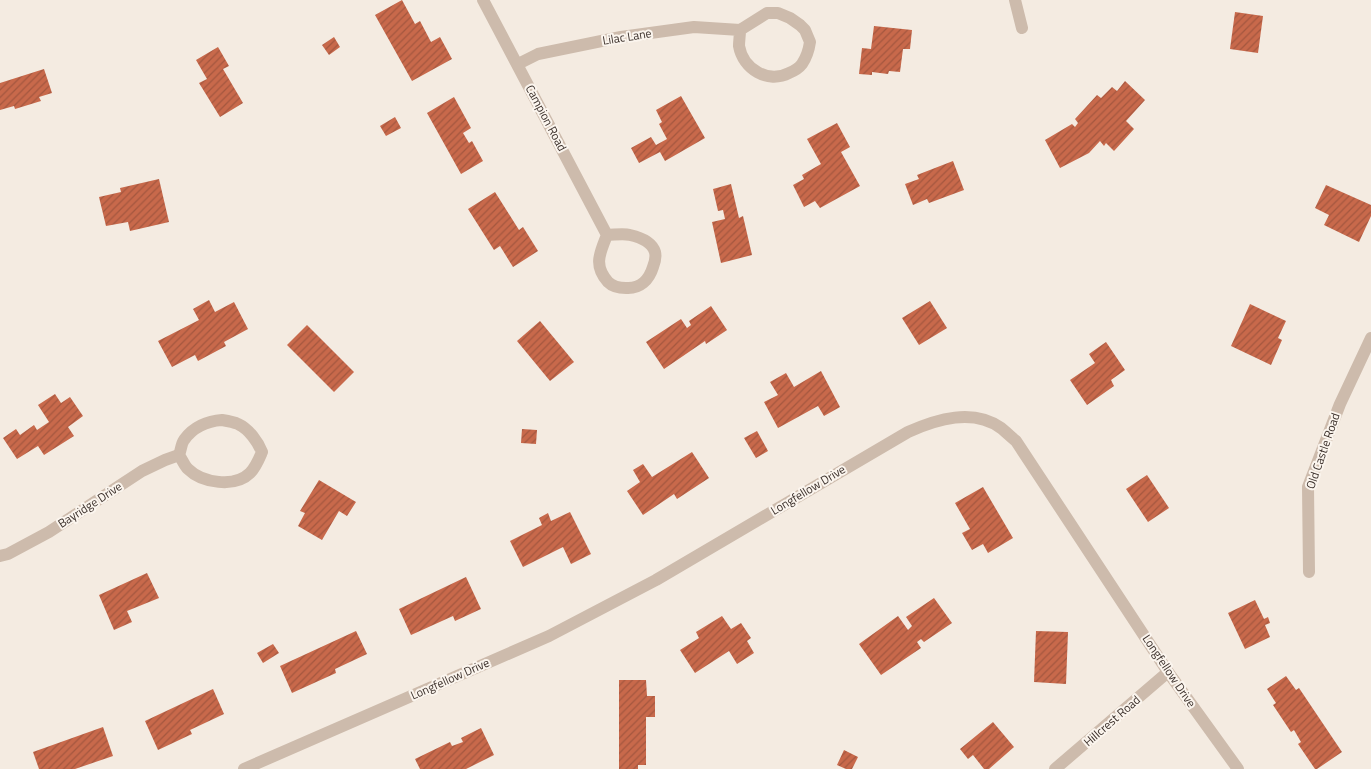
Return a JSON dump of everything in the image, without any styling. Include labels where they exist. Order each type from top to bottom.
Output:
[{"type":"street","name":"Campion Road","points":[[483,0],[607,236]]},
{"type":"street","points":[[1015,0],[1022,28]]},
{"type":"street","points":[[767,13],[778,13],[800,25],[805,30],[810,42],[801,65],[795,70],[786,75],[764,76],[746,64],[740,46],[740,30],[767,13]]},
{"type":"street","name":"Lilac Lane","points":[[518,64],[538,54],[621,37],[694,27],[740,30]]},
{"type":"street","points":[[629,235],[646,241],[651,246],[654,251],[654,262],[653,269],[646,282],[630,289],[614,286],[605,278],[598,258],[607,236],[629,235]]},
{"type":"street","name":"Old Castle Road","points":[[1309,572],[1308,487],[1340,404],[1371,338]]},
{"type":"street","name":"Longfellow Drive","points":[[244,769],[549,636],[656,580],[908,432],[924,425],[958,416],[990,422],[1001,428],[1016,441],[1168,672],[1238,769]]},
{"type":"street","points":[[222,420],[242,426],[259,443],[262,452],[255,467],[249,474],[241,479],[222,483],[203,479],[187,468],[179,455],[183,441],[195,429],[206,422],[222,420]]},
{"type":"street","name":"Bayridge Drive","points":[[0,556],[8,554],[49,532],[142,471],[179,455]]},
{"type":"street","name":"Hillcrest Road","points":[[1055,769],[1168,672]]},
{"type":"building","points":[[402,0],[415,24],[420,21],[431,42],[440,37],[452,59],[412,81],[375,15]]},
{"type":"building","points":[[1235,12],[1263,16],[1258,53],[1230,49]]},
{"type":"building","points":[[874,26],[912,30],[910,49],[903,49],[900,72],[889,71],[888,74],[872,72],[872,75],[859,74],[862,48],[871,49]]},
{"type":"building","points":[[334,37],[340,47],[329,55],[322,45]]},
{"type":"building","points":[[218,47],[229,66],[223,69],[243,103],[220,117],[199,83],[207,79],[196,60]]},
{"type":"building","points":[[44,69],[52,93],[39,97],[41,101],[15,109],[14,106],[0,110],[0,83]]},
{"type":"building","points":[[1125,81],[1145,100],[1126,121],[1134,129],[1114,151],[1106,143],[1104,146],[1100,141],[1089,153],[1060,168],[1045,140],[1072,124],[1075,127],[1078,123],[1075,119],[1097,95],[1101,98],[1112,87],[1117,91]]},
{"type":"building","points":[[681,96],[705,138],[665,161],[660,152],[639,163],[631,148],[651,137],[656,145],[667,139],[659,124],[662,122],[656,110]]},
{"type":"building","points":[[454,97],[471,128],[463,133],[469,143],[472,141],[483,161],[461,174],[427,113]]},
{"type":"building","points":[[395,117],[401,128],[386,136],[380,126]]},
{"type":"building","points":[[837,123],[850,147],[841,152],[860,186],[820,208],[815,201],[804,207],[793,185],[804,179],[802,175],[821,164],[807,139]]},
{"type":"building","points":[[953,161],[964,190],[929,203],[927,199],[913,205],[905,184],[919,179],[917,175]]},
{"type":"building","points":[[159,179],[169,222],[130,231],[128,222],[106,226],[99,197],[121,192],[120,188]]},
{"type":"building","points":[[731,184],[739,218],[743,216],[752,255],[721,263],[712,222],[725,219],[723,210],[718,211],[713,189]]},
{"type":"building","points":[[1326,185],[1371,205],[1371,216],[1359,242],[1324,225],[1329,215],[1315,208]]},
{"type":"building","points":[[495,192],[519,230],[523,227],[538,251],[513,267],[500,246],[494,250],[468,209]]},
{"type":"building","points":[[209,300],[215,312],[234,302],[248,329],[224,342],[226,346],[198,361],[195,355],[172,367],[158,341],[199,320],[193,309]]},
{"type":"building","points":[[930,301],[947,328],[919,345],[902,318]]},
{"type":"building","points":[[1250,304],[1286,321],[1278,338],[1282,340],[1271,365],[1231,346]]},
{"type":"building","points":[[711,306],[727,330],[706,344],[705,341],[664,369],[646,342],[681,319],[687,328],[691,325],[689,321]]},
{"type":"building","points":[[540,321],[574,362],[550,381],[517,341]]},
{"type":"building","points":[[307,325],[354,372],[334,392],[287,345]]},
{"type":"building","points":[[1106,342],[1125,370],[1111,380],[1114,386],[1087,405],[1070,380],[1095,363],[1089,354]]},
{"type":"building","points":[[821,371],[840,407],[824,416],[818,406],[778,428],[764,402],[778,395],[770,382],[786,373],[794,387]]},
{"type":"building","points":[[55,394],[61,403],[70,397],[83,416],[68,427],[74,436],[44,455],[38,446],[17,459],[3,438],[16,429],[20,435],[34,425],[37,430],[49,422],[38,405]]},
{"type":"building","points":[[522,429],[537,430],[536,444],[521,443]]},
{"type":"building","points":[[757,431],[768,451],[756,458],[744,438]]},
{"type":"building","points":[[692,452],[709,478],[677,499],[674,494],[643,515],[627,491],[640,482],[633,470],[643,464],[652,477]]},
{"type":"building","points":[[1147,475],[1169,508],[1148,522],[1126,489]]},
{"type":"building","points":[[319,480],[356,502],[347,516],[339,511],[322,540],[298,526],[305,513],[300,511]]},
{"type":"building","points":[[983,487],[1013,538],[988,553],[983,544],[972,550],[962,533],[970,529],[955,503]]},
{"type":"building","points":[[570,512],[591,554],[571,564],[563,547],[523,567],[510,541],[542,525],[539,518],[548,513],[551,521]]},
{"type":"building","points":[[147,573],[159,598],[127,611],[132,622],[114,630],[99,595]]},
{"type":"building","points":[[466,577],[481,609],[455,621],[453,616],[411,635],[399,609]]},
{"type":"building","points":[[934,598],[952,623],[924,642],[921,639],[917,642],[921,648],[881,675],[859,644],[898,616],[908,630],[912,626],[906,617]]},
{"type":"building","points":[[1255,600],[1264,619],[1268,617],[1270,623],[1265,625],[1270,637],[1245,649],[1228,613]]},
{"type":"building","points":[[722,616],[731,629],[741,623],[751,638],[747,641],[754,653],[737,664],[729,651],[695,673],[680,650],[699,638],[696,632]]},
{"type":"building","points":[[356,631],[367,654],[335,669],[336,673],[292,693],[280,666]]},
{"type":"building","points":[[1036,631],[1068,632],[1066,684],[1034,682]]},
{"type":"building","points":[[273,644],[279,653],[263,663],[257,653]]},
{"type":"building","points":[[1286,676],[1296,690],[1299,688],[1342,752],[1317,769],[1315,769],[1298,744],[1301,742],[1294,730],[1291,732],[1273,705],[1276,703],[1267,689]]},
{"type":"building","points":[[619,680],[646,680],[647,696],[655,696],[655,717],[646,717],[646,765],[638,765],[638,769],[619,769]]},
{"type":"building","points":[[213,689],[224,714],[190,730],[192,734],[158,750],[145,721]]},
{"type":"building","points":[[993,722],[1014,747],[989,769],[984,769],[973,755],[968,759],[960,749]]},
{"type":"building","points":[[103,727],[113,756],[75,769],[39,769],[33,752]]},
{"type":"building","points":[[481,728],[494,755],[466,769],[420,769],[415,759],[450,742],[452,746],[463,742],[461,738]]},
{"type":"building","points":[[844,750],[858,757],[852,769],[846,769],[837,765]]}]
